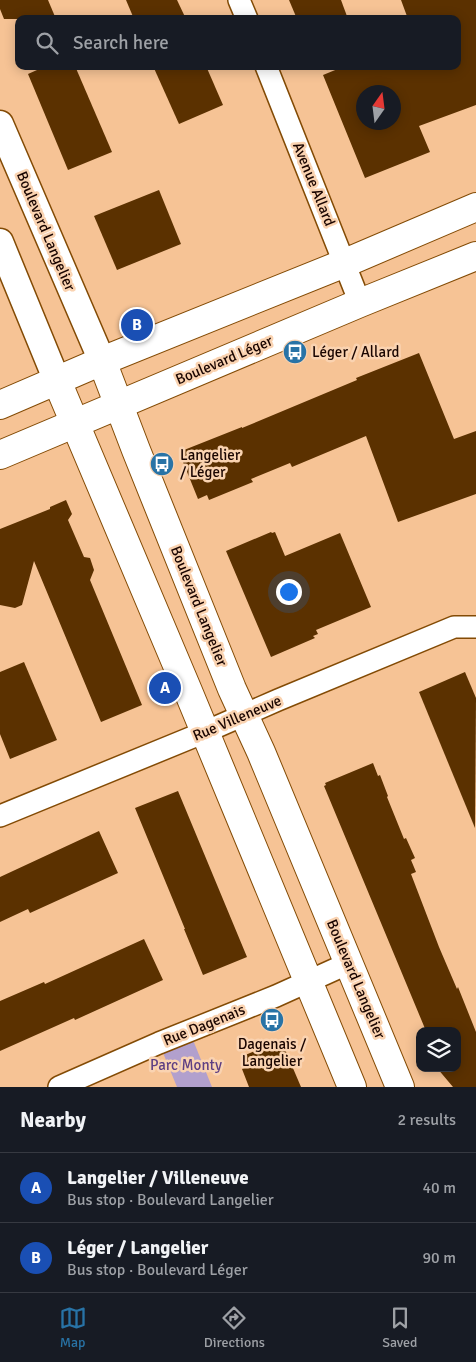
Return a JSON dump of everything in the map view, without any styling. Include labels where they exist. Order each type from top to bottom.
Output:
[{"type":"main road","points":[[0,405],[476,207]]},
{"type":"main road","name":"Boulevard Léger","points":[[0,455],[476,256]]},
{"type":"main road","name":"Boulevard Langelier","points":[[102,361],[243,715],[400,1087]]},
{"type":"main road","points":[[57,381],[352,1087]]},
{"type":"street","points":[[239,0],[245,15]]},
{"type":"street","name":"Avenue Allard","points":[[268,70],[360,303]]},
{"type":"street","name":"Boulevard Langelier","points":[[0,124],[102,361]]},
{"type":"street","points":[[0,242],[57,381]]},
{"type":"street","name":"Rue Villeneuve","points":[[0,816],[454,627],[476,627]]},
{"type":"street","name":"Rue Dagenais","points":[[59,1087],[159,1043],[276,996],[349,963]]},
{"type":"green space","name":"Parc Monty","points":[[189,1030],[212,1087],[177,1087],[159,1043]]},
{"type":"building","points":[[0,0],[48,0],[54,15],[15,15],[15,19],[4,19],[0,9]]},
{"type":"building","points":[[126,0],[177,0],[184,15],[132,15]]},
{"type":"building","points":[[289,0],[341,0],[347,15],[295,15]]},
{"type":"building","points":[[401,0],[476,0],[476,105],[419,126],[430,152],[365,178],[323,75],[335,70],[461,70],[461,15],[407,15]]},
{"type":"building","points":[[37,70],[77,70],[112,152],[68,170],[28,74]]},
{"type":"building","points":[[155,70],[208,70],[223,105],[179,124]]},
{"type":"building","points":[[159,190],[181,244],[117,270],[94,216]]},
{"type":"building","points":[[419,353],[454,439],[476,431],[476,494],[398,522],[366,436],[292,467],[290,463],[251,479],[253,482],[209,500],[207,495],[198,499],[179,452],[242,428],[357,380],[356,378]]},
{"type":"building","points":[[66,500],[72,514],[68,520],[84,557],[90,558],[94,570],[90,580],[142,705],[101,722],[34,561],[22,605],[15,608],[0,605],[0,529],[50,509],[50,507]]},
{"type":"building","points":[[275,532],[285,556],[340,533],[371,607],[316,630],[318,634],[313,636],[315,638],[271,657],[226,551]]},
{"type":"building","points":[[24,662],[57,740],[10,759],[0,734],[0,672]]},
{"type":"building","points":[[465,672],[476,698],[475,828],[419,692]]},
{"type":"building","points":[[373,763],[378,776],[380,775],[404,839],[406,838],[415,858],[411,860],[416,872],[411,874],[439,947],[476,1032],[476,1087],[453,1087],[440,1072],[461,1072],[461,1027],[424,1027],[324,786],[326,785],[325,783]]},
{"type":"building","points":[[178,791],[247,957],[203,975],[135,808]]},
{"type":"building","points":[[99,831],[118,873],[30,913],[28,909],[0,922],[0,877]]},
{"type":"building","points":[[144,939],[163,980],[75,1020],[74,1018],[0,1051],[0,1001],[44,982],[45,984]]},
{"type":"building","points":[[281,1040],[301,1087],[249,1087],[242,1069],[247,1067],[243,1056]]},
{"type":"place","name":"Léger / Langelier","points":[[137,325]]},
{"type":"place","name":"Léger / Allard","points":[[295,352]]},
{"type":"place","name":"Langelier / Léger","points":[[162,464]]},
{"type":"place","name":"Langelier / Villeneuve","points":[[165,688]]},
{"type":"place","name":"Dagenais / Langelier","points":[[272,1020]]}]
